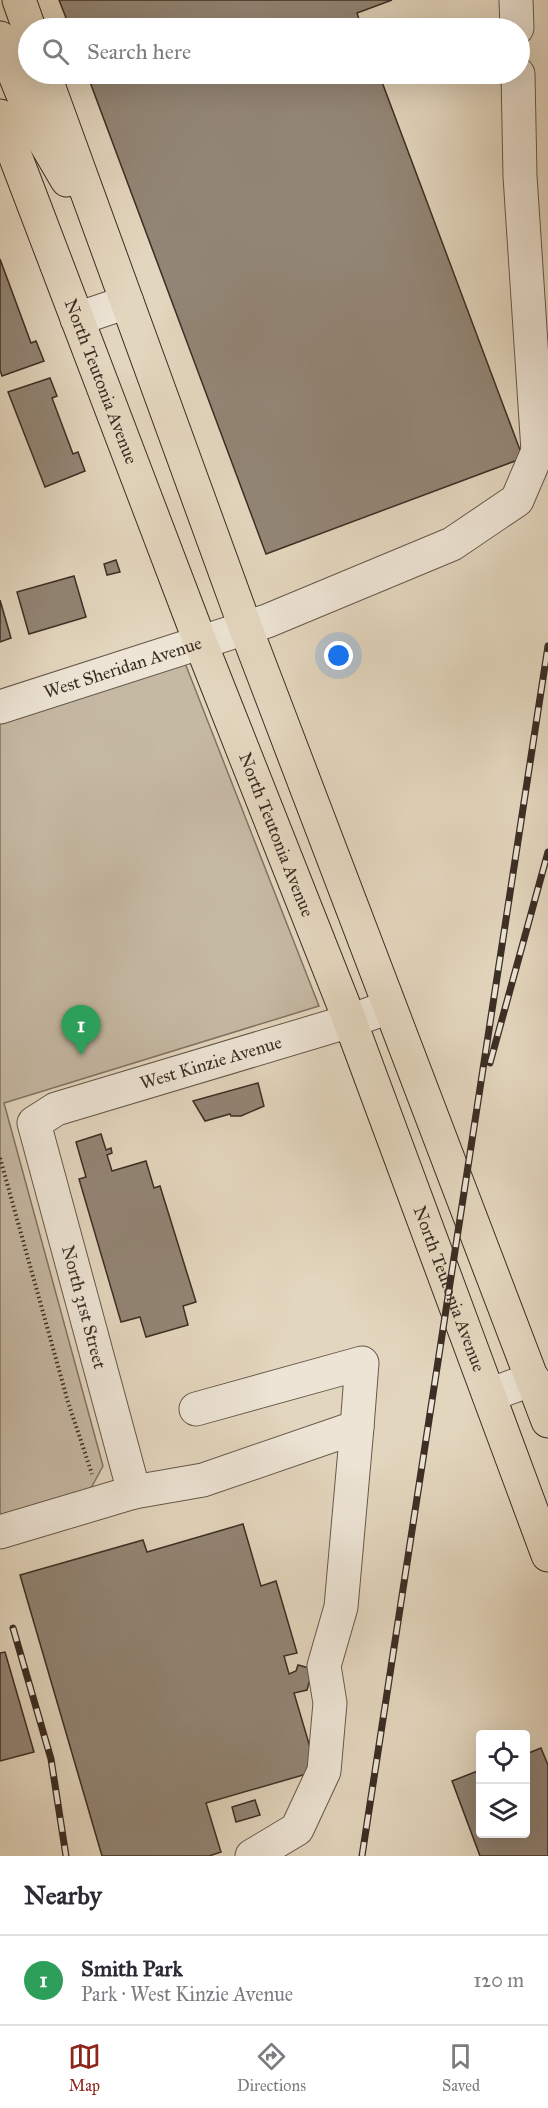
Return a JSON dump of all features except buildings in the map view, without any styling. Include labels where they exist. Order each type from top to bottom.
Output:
[{"type":"main road","points":[[19,0],[25,18]]},
{"type":"main road","points":[[0,39],[18,83]]},
{"type":"main road","points":[[18,84],[36,127],[102,235]]},
{"type":"main road","points":[[49,84],[246,629],[389,1007],[542,1399]]},
{"type":"main road","name":"North Teutonia Avenue","points":[[0,116],[201,644],[350,1021],[548,1555]]},
{"type":"street","points":[[516,0],[517,18]]},
{"type":"street","name":"West Sheridan Avenue","points":[[0,707],[246,629],[452,544],[517,500],[538,451],[520,176],[518,84]]},
{"type":"street","points":[[77,319],[127,303]]},
{"type":"street","name":"West Kinzie Avenue","points":[[34,1123],[56,1109],[350,1021],[389,1007]]},
{"type":"street","name":"North 31st Street","points":[[34,1123],[119,1496]]},
{"type":"street","points":[[196,1409],[362,1363],[341,1607],[324,1666],[330,1703],[324,1771],[297,1829],[252,1856]]},
{"type":"street","points":[[489,1395],[542,1399]]},
{"type":"street","points":[[0,1532],[119,1496],[203,1480],[357,1427]]},
{"type":"path","points":[[0,1158],[68,1402],[95,1484],[119,1496]]},
{"type":"shaded area","points":[[185,663],[319,1006],[4,1103],[103,1466],[91,1488],[0,1515],[0,717]]},
{"type":"railway","points":[[362,1856],[548,646]]},
{"type":"railway","points":[[490,1063],[548,852]]},
{"type":"railway","points":[[13,1628],[51,1759],[66,1856]]},
{"type":"place","name":"Smith Park","points":[[81,1055]]}]
